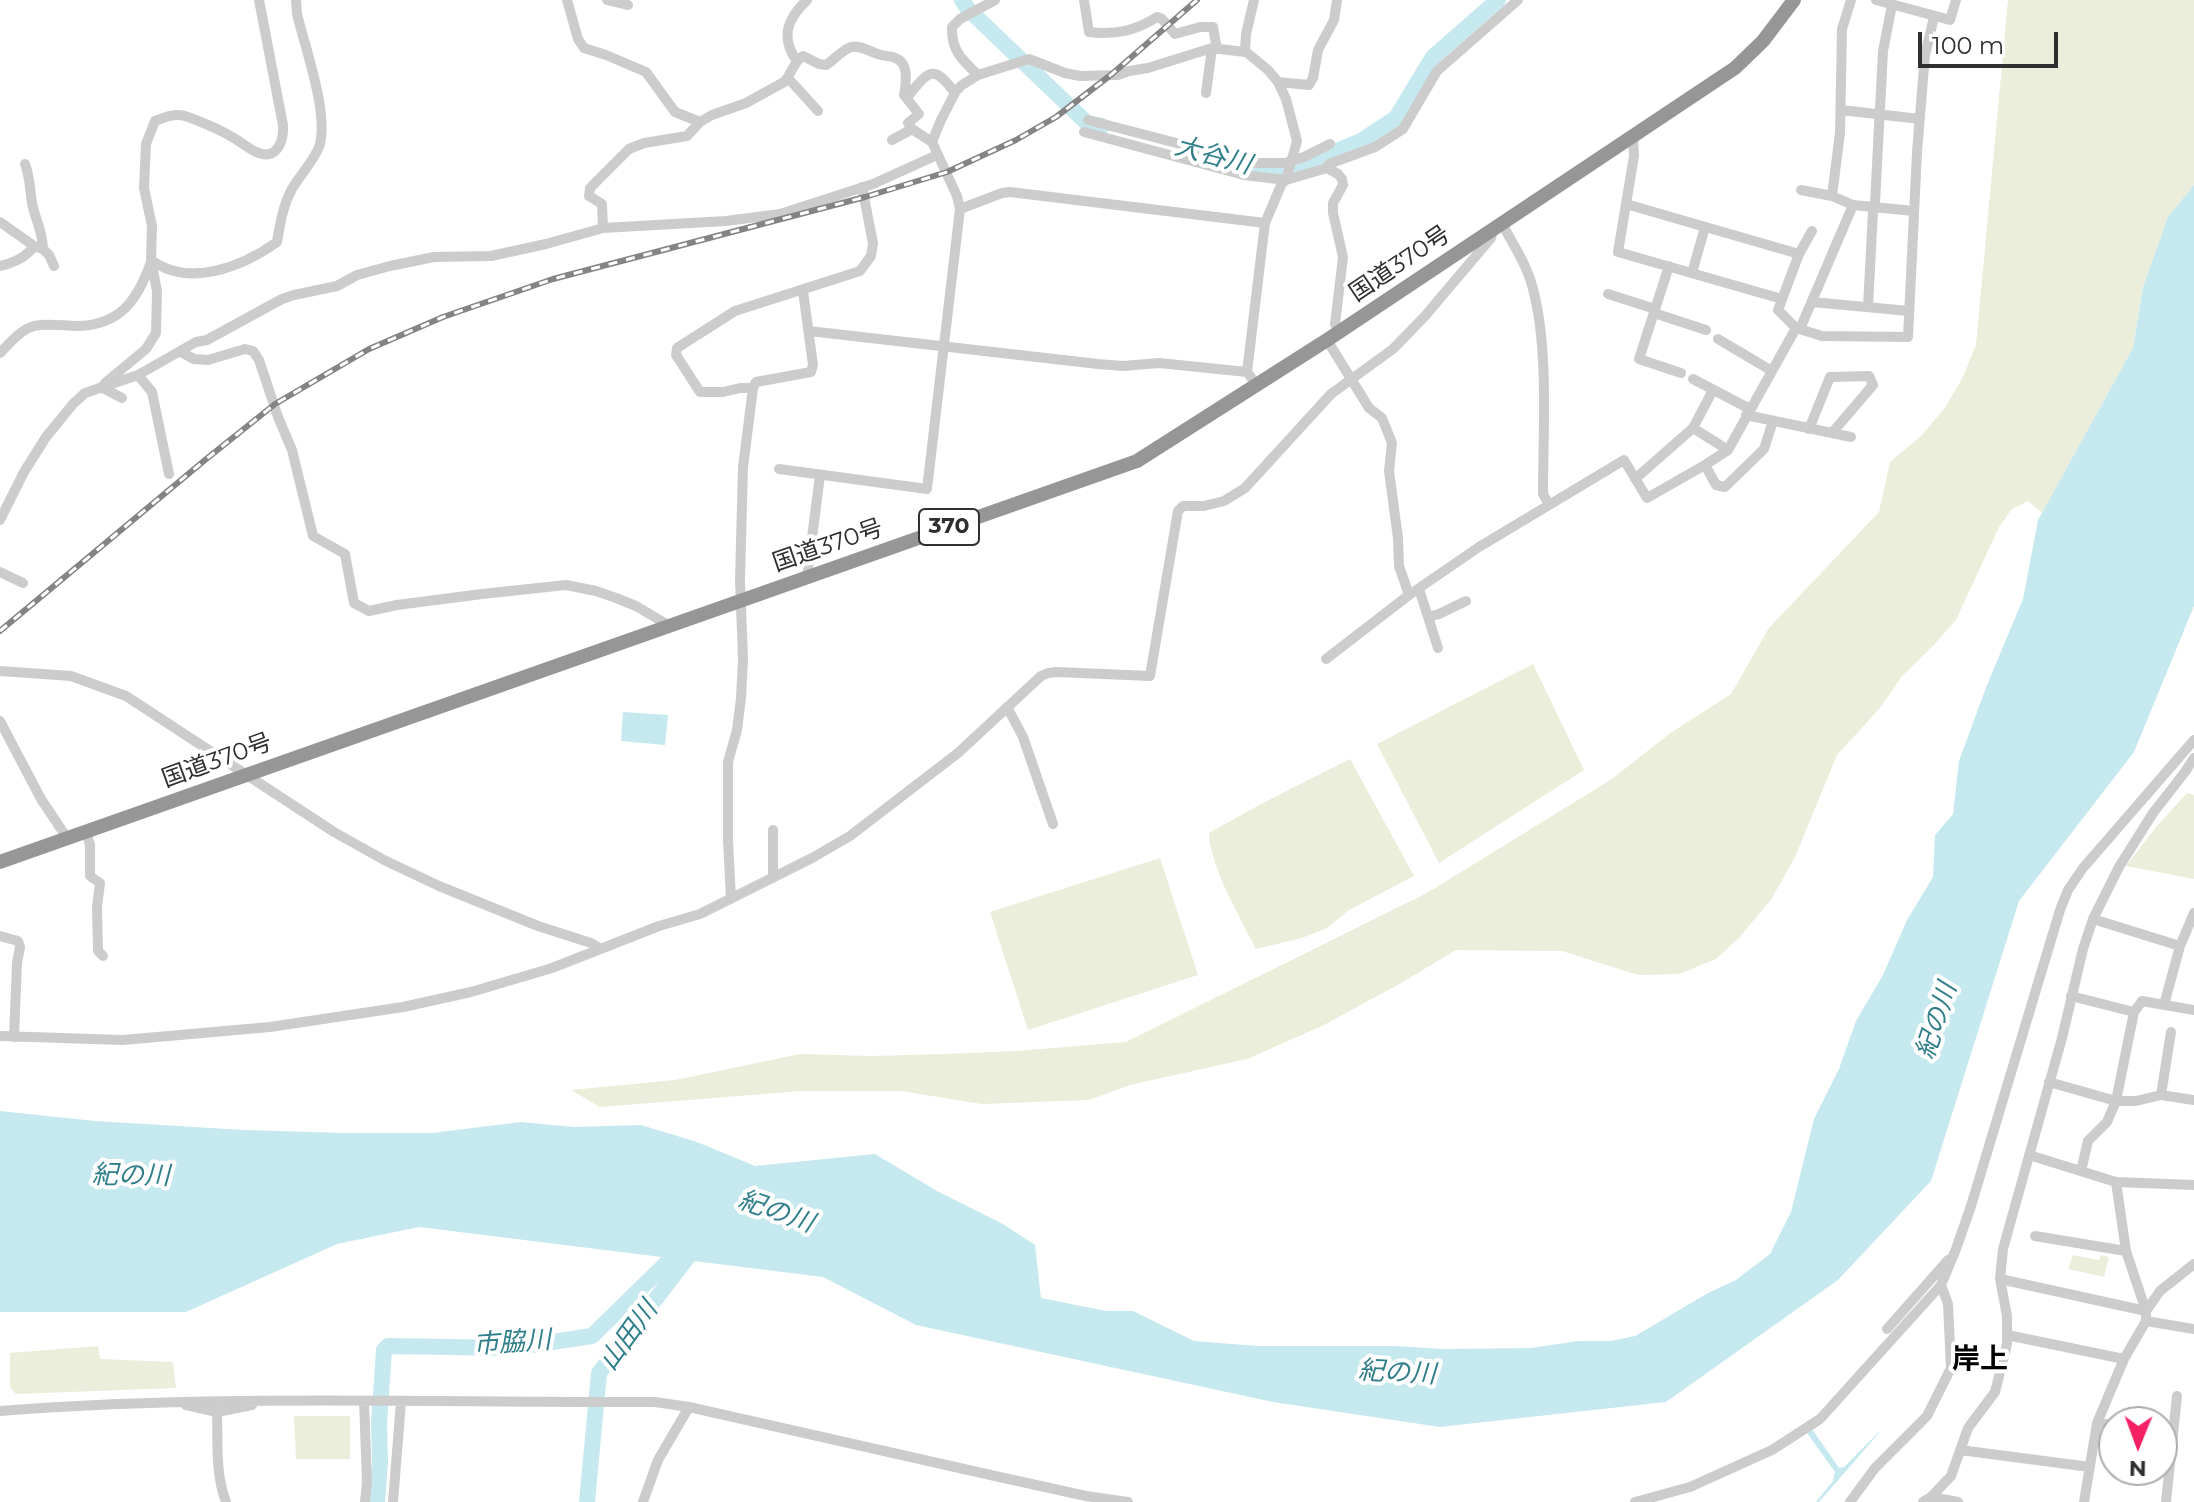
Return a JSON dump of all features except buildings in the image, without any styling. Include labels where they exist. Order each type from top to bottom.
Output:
[{"type":"highway","name":"国道370号","points":[[0,862],[1137,461],[1252,378],[1333,335],[1735,68],[1763,41],[1794,0]]},
{"type":"street","points":[[101,387],[146,349],[156,333],[157,291],[151,260],[152,226],[144,188],[146,144],[155,121],[183,115],[230,135],[262,154],[274,152],[281,145],[283,125],[259,0]]},
{"type":"street","points":[[151,260],[163,269],[187,273],[210,272],[233,266],[262,253],[277,242],[285,205],[319,147],[322,128],[296,0]]},
{"type":"street","points":[[567,0],[578,39],[584,48],[646,72],[675,112],[700,122]]},
{"type":"street","points":[[607,0],[628,5]]},
{"type":"street","points":[[796,60],[789,50],[788,31],[797,10],[807,0]]},
{"type":"street","points":[[978,75],[956,52],[952,27],[960,19],[995,0]]},
{"type":"street","points":[[1084,0],[1089,32],[1140,28],[1157,17],[1175,34],[1213,27],[1214,49],[1206,93]]},
{"type":"street","points":[[1245,52],[1254,0]]},
{"type":"street","points":[[1278,82],[1309,85],[1318,50],[1334,20],[1337,0]]},
{"type":"street","points":[[1327,168],[1329,164],[1375,147],[1403,129],[1437,71],[1518,0]]},
{"type":"street","points":[[1832,196],[1840,133],[1842,29],[1851,0]]},
{"type":"street","points":[[1876,0],[1950,20],[1956,0]]},
{"type":"street","points":[[1868,307],[1883,51],[1892,5]]},
{"type":"street","points":[[1812,231],[1799,254],[1778,310],[1798,328],[1822,336],[1908,337],[1925,55],[1934,17]]},
{"type":"street","points":[[603,228],[602,204],[589,196],[590,188],[629,149],[644,143],[687,136],[712,115],[746,103],[788,78],[796,60],[803,56],[826,65],[844,51],[863,47],[883,57],[896,57],[906,69],[904,95],[919,114],[908,123],[932,142],[960,209],[927,489],[779,469]]},
{"type":"street","points":[[809,331],[1098,364],[1123,366],[1159,363],[1252,378],[1265,223],[1297,141],[1286,99],[1278,82],[1245,52],[1214,49],[1118,75],[1080,76],[1029,59],[978,75],[962,85],[955,93],[932,142]]},
{"type":"street","points":[[904,95],[909,95],[929,74],[935,73],[943,77],[955,93]]},
{"type":"street","points":[[788,78],[818,111]]},
{"type":"street","points":[[1841,110],[1920,119]]},
{"type":"street","points":[[1088,120],[1253,163],[1275,164],[1288,170]]},
{"type":"street","points":[[892,140],[912,129]]},
{"type":"street","points":[[1084,132],[1244,175],[1327,168],[1342,179],[1341,190],[1333,203],[1343,257],[1333,335],[1351,379],[1369,408],[1382,418],[1392,443],[1389,471],[1399,566],[1428,617],[1438,648]]},
{"type":"street","points":[[1633,136],[1634,156],[1618,252],[1782,299]]},
{"type":"street","points":[[1288,170],[1330,144]]},
{"type":"street","points":[[0,520],[46,437],[85,393],[138,375],[282,299],[337,286],[368,272],[412,260],[491,256],[603,228],[726,221],[780,214],[862,187],[937,155]]},
{"type":"street","points":[[25,164],[39,224],[39,248]]},
{"type":"street","points":[[753,388],[700,392],[676,355],[677,348],[735,311],[860,271],[871,256],[873,243],[862,187]]},
{"type":"street","points":[[1801,190],[1832,196],[1853,205],[1914,211]]},
{"type":"street","points":[[960,209],[1010,192],[1265,223]]},
{"type":"street","points":[[1626,204],[1799,254]]},
{"type":"street","points":[[1326,659],[1479,547],[1624,460],[1647,498],[1728,450],[1812,302],[1853,205]]},
{"type":"street","points":[[0,222],[49,255],[54,266]]},
{"type":"street","points":[[0,1036],[123,1040],[270,1027],[403,1007],[483,989],[552,968],[659,926],[700,914],[850,836],[958,753],[1041,676],[1048,673],[1150,676],[1178,511],[1183,506],[1204,506],[1236,495],[1331,394],[1393,349],[1425,316],[1491,238],[1497,225]]},
{"type":"street","points":[[1497,225],[1524,264],[1535,301],[1542,361],[1543,494],[1549,504]]},
{"type":"street","points":[[1692,273],[1705,227]]},
{"type":"street","points":[[0,266],[39,248]]},
{"type":"street","points":[[0,353],[23,331],[33,326],[95,325],[110,320],[126,310],[134,299],[151,260]]},
{"type":"street","points":[[1669,266],[1639,359],[1681,373]]},
{"type":"street","points":[[1627,300],[1631,288]]},
{"type":"street","points":[[731,899],[728,762],[737,730],[741,698],[743,467],[756,382],[811,372],[813,365],[803,291]]},
{"type":"street","points":[[1608,294],[1706,330]]},
{"type":"street","points":[[1812,302],[1909,311]]},
{"type":"street","points":[[1718,339],[1772,371]]},
{"type":"street","points":[[181,352],[194,359],[208,360],[245,349],[253,351],[292,450],[313,536],[345,554],[354,603],[369,611],[566,585],[616,598],[668,625]]},
{"type":"street","points":[[138,375],[152,392],[169,474]]},
{"type":"street","points":[[1809,429],[1830,377],[1869,376],[1873,385],[1832,433]]},
{"type":"street","points":[[1693,379],[1748,412],[1773,421],[1851,437]]},
{"type":"street","points":[[101,387],[122,398]]},
{"type":"street","points":[[1635,479],[1693,428],[1713,390]]},
{"type":"street","points":[[1705,465],[1716,485],[1725,487],[1764,449],[1773,421]]},
{"type":"street","points":[[1693,428],[1728,450]]},
{"type":"street","points":[[807,577],[820,475]]},
{"type":"street","points":[[0,572],[23,583]]},
{"type":"street","points":[[1428,617],[1466,601]]},
{"type":"street","points":[[0,671],[71,676],[126,696],[334,832],[384,860],[439,886],[601,949]]},
{"type":"street","points":[[1007,707],[1023,737],[1053,824]]},
{"type":"street","points":[[0,721],[41,799],[67,838]]},
{"type":"street","points":[[1635,1502],[1690,1487],[1772,1450],[1820,1419],[1941,1285],[1956,1249],[2068,890],[2083,868],[2194,740]]},
{"type":"street","points":[[1927,1499],[1951,1476],[1968,1428],[1995,1392],[2007,1344],[2007,1316],[2000,1279],[2003,1249],[2093,919],[2119,867],[2153,813],[2194,758]]},
{"type":"street","points":[[773,830],[773,878]]},
{"type":"street","points":[[86,831],[90,845],[90,876],[100,883],[96,936],[98,951],[103,956]]},
{"type":"street","points":[[2164,1005],[2180,946],[2194,913]]},
{"type":"street","points":[[2093,919],[2180,946]]},
{"type":"street","points":[[0,936],[18,941],[20,947],[14,1037]]},
{"type":"street","points":[[2071,996],[2134,1012]]},
{"type":"street","points":[[2081,1171],[2088,1141],[2107,1122],[2116,1101],[2134,1012],[2142,1001],[2194,1010]]},
{"type":"street","points":[[2161,1095],[2171,1032]]},
{"type":"street","points":[[2049,1082],[2116,1101],[2136,1101],[2161,1095],[2194,1100]]},
{"type":"street","points":[[2029,1155],[2116,1182],[2194,1185]]},
{"type":"street","points":[[2116,1182],[2126,1251],[2146,1316]]},
{"type":"street","points":[[2035,1236],[2126,1251]]},
{"type":"street","points":[[1887,1329],[1956,1249]]},
{"type":"street","points":[[2084,1502],[2097,1423],[2124,1359],[2160,1291],[2194,1264]]},
{"type":"street","points":[[2000,1279],[2194,1329]]},
{"type":"street","points":[[1850,1502],[1875,1468],[1927,1416],[1951,1368],[1948,1304],[1941,1285]]},
{"type":"street","points":[[2007,1335],[2124,1359]]},
{"type":"street","points":[[2175,1406],[2177,1396]]},
{"type":"street","points":[[172,1401],[217,1412],[274,1400]]},
{"type":"street","points":[[0,1411],[172,1401],[655,1402],[689,1407],[1090,1499],[1128,1502]]},
{"type":"street","points":[[364,1401],[365,1502]]},
{"type":"street","points":[[393,1502],[401,1402]]},
{"type":"street","points":[[643,1502],[658,1460],[689,1407]]},
{"type":"street","points":[[217,1412],[220,1485],[226,1502]]},
{"type":"street","points":[[1960,1450],[2090,1467]]},
{"type":"street","points":[[1927,1499],[1958,1502]]},
{"type":"green space","points":[[2008,0],[2194,0],[2194,185],[2168,218],[2143,287],[2133,348],[2042,513],[2028,501],[2012,509],[1999,527],[1956,620],[1902,676],[1880,708],[1837,755],[1795,857],[1772,898],[1739,938],[1716,959],[1679,974],[1638,975],[1562,951],[1456,950],[1322,1026],[1247,1059],[1130,1085],[1089,1100],[982,1104],[901,1091],[802,1091],[600,1107],[571,1090],[675,1080],[800,1054],[945,1054],[1126,1042],[1427,893],[1612,779],[1669,734],[1731,694],[1769,628],[1879,512],[1890,462],[1921,436],[1944,409],[1962,379],[1976,345]]},
{"type":"green space","points":[[1533,664],[1584,770],[1439,863],[1377,744]]},
{"type":"green space","points":[[1350,759],[1414,876],[1349,910],[1327,928],[1302,938],[1256,949],[1220,876],[1209,833]]},
{"type":"green space","points":[[2187,793],[2194,795],[2194,879],[2126,866],[2156,827]]},
{"type":"green space","points":[[1160,858],[1198,975],[1028,1030],[990,912]]},
{"type":"green space","points":[[2073,1255],[2099,1260],[2101,1255],[2109,1257],[2104,1277],[2068,1269]]},
{"type":"green space","points":[[98,1346],[100,1359],[173,1362],[176,1388],[16,1394],[10,1387],[10,1353]]},
{"type":"green space","points":[[294,1416],[350,1416],[350,1459],[296,1459]]},
{"type":"water","name":"紀の川","points":[[2194,185],[2194,606],[2134,752],[2019,901],[1931,1181],[1838,1280],[1666,1402],[1440,1427],[1273,1402],[916,1325],[823,1277],[419,1227],[337,1244],[186,1312],[0,1312],[0,1111],[95,1121],[343,1133],[432,1133],[521,1122],[574,1127],[641,1125],[697,1142],[755,1166],[875,1154],[937,1191],[1003,1224],[1035,1245],[1041,1298],[1106,1311],[1133,1311],[1194,1341],[1257,1346],[1443,1349],[1531,1348],[1635,1336],[1736,1280],[1770,1254],[1791,1212],[1814,1119],[1839,1069],[1856,1021],[1883,975],[1907,920],[1933,877],[1935,835],[1953,814],[1959,761],[2023,599],[2038,520],[2133,348],[2143,287],[2168,217]]},
{"type":"water","points":[[623,712],[668,715],[665,745],[621,741]]},
{"type":"water","points":[[1812,1429],[1839,1468],[1844,1467],[1879,1432],[1819,1502],[1816,1502],[1833,1481],[1835,1472],[1807,1433]]},
{"type":"waterway","name":"大谷川","points":[[962,0],[1087,123],[1102,126]]},
{"type":"waterway","name":"大谷川","points":[[1240,163],[1271,171],[1327,155],[1361,141],[1396,118],[1433,57],[1498,0]]},
{"type":"waterway","name":"市脇川","points":[[377,1502],[384,1350],[388,1346],[512,1348],[592,1336],[685,1245]]},
{"type":"waterway","name":"山田川","points":[[587,1502],[599,1373],[697,1245]]},
{"type":"railway","points":[[0,631],[275,404],[369,349],[443,317],[553,279],[865,197],[947,172],[1016,140],[1056,117],[1112,74],[1197,0]]},
{"type":"district","name":"岸上","points":[[1980,1360]]}]
